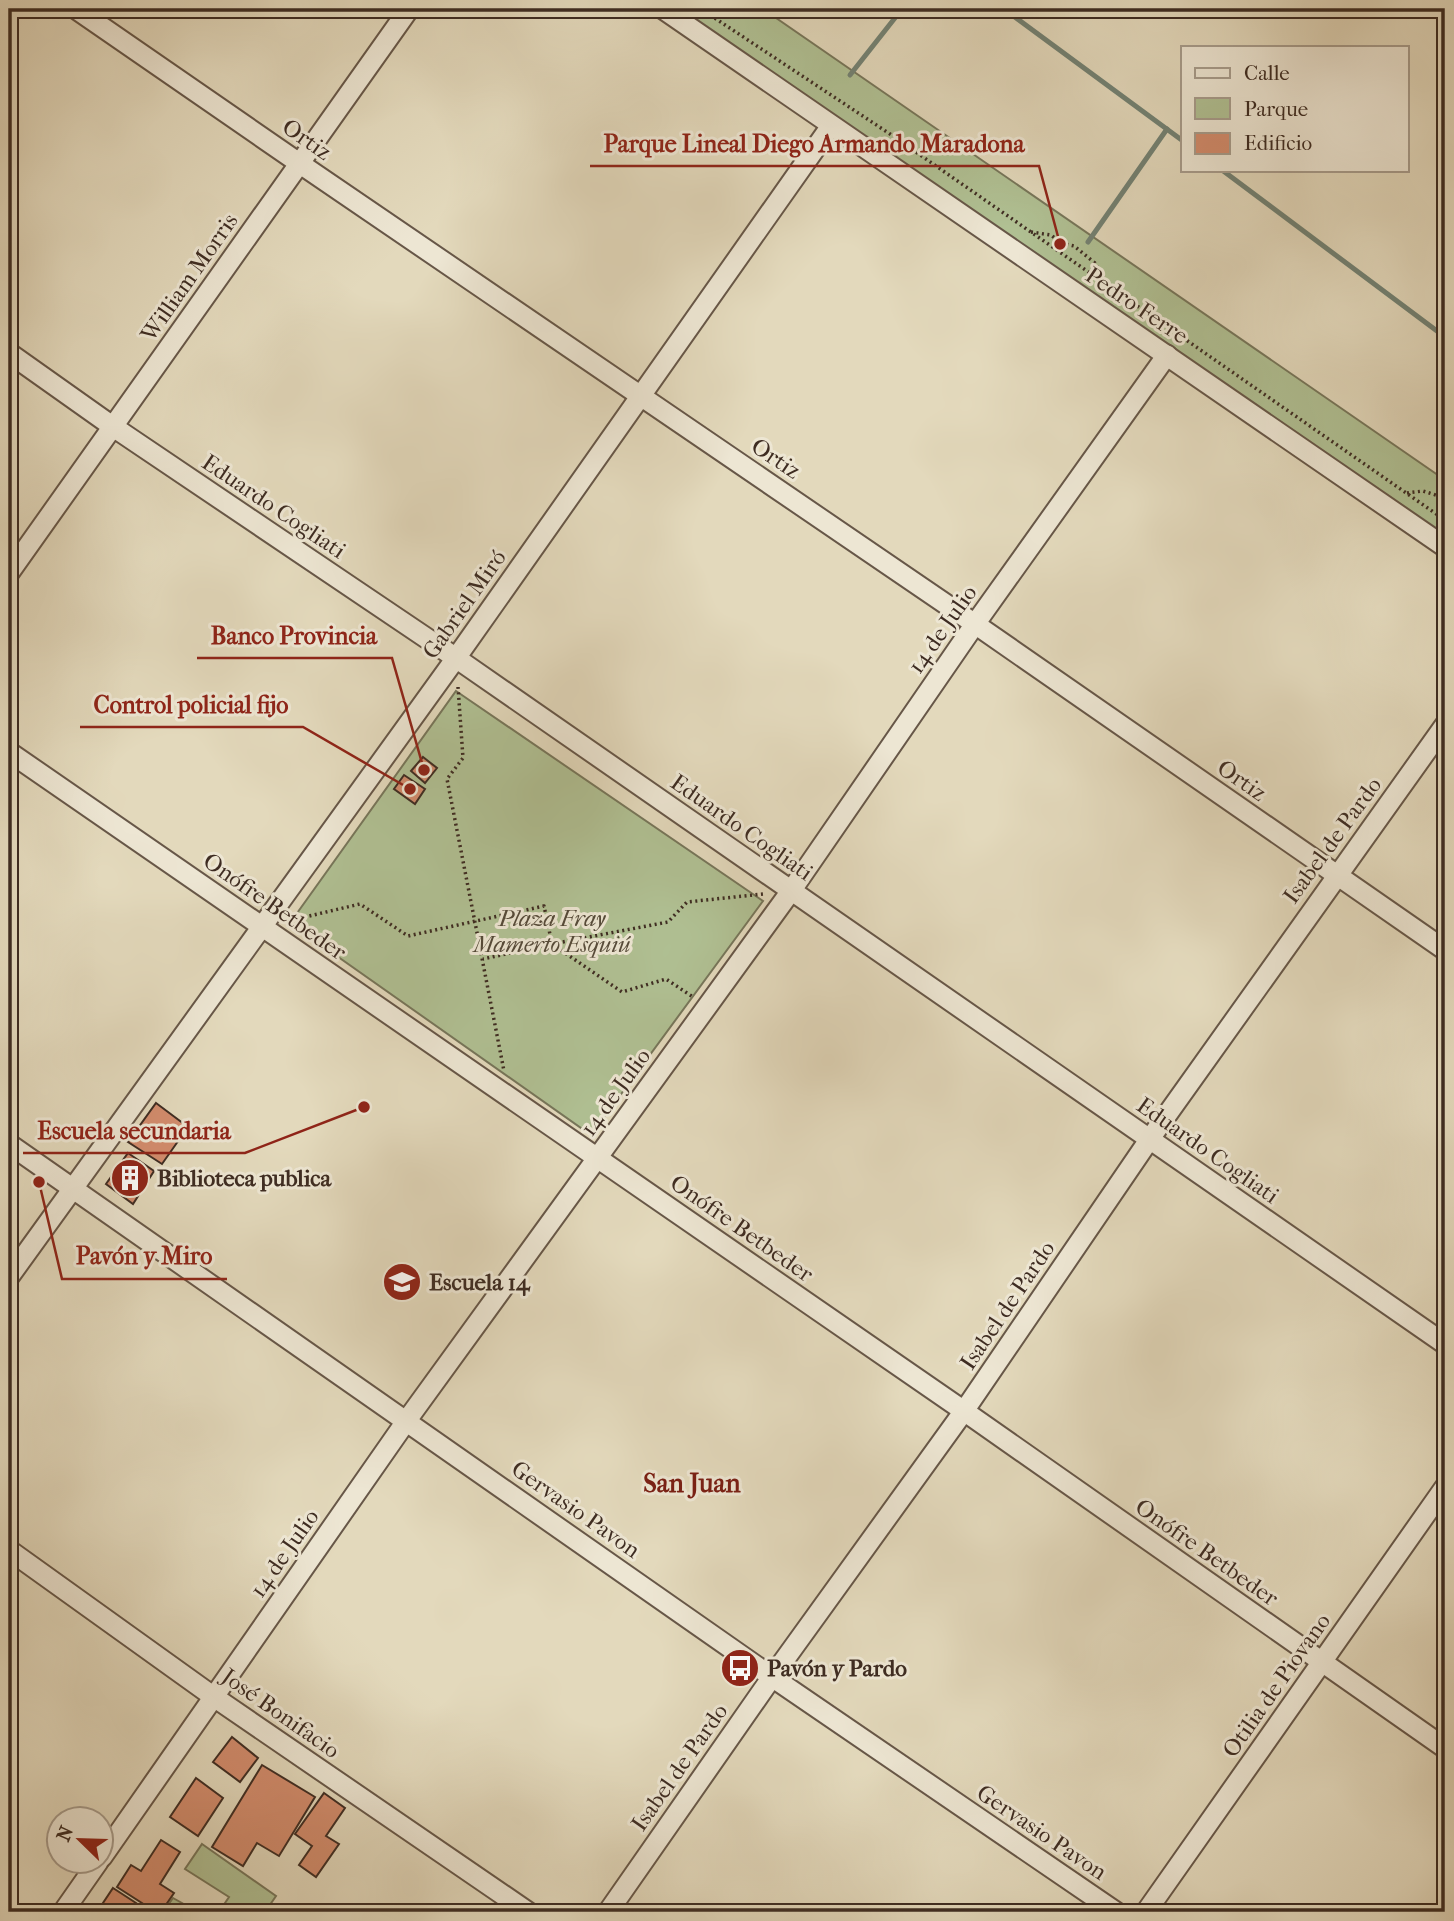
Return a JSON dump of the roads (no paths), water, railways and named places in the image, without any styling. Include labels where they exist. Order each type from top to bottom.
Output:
[{"type":"street","name":"Ortiz","points":[[76,9],[975,624],[1445,950]]},
{"type":"street","name":"William Morris","points":[[9,573],[409,9]]},
{"type":"street","name":"Pedro Ferre","points":[[663,9],[1445,547]]},
{"type":"street","name":"Gabriel Miró","points":[[9,1277],[456,658],[831,126]]},
{"type":"street","name":"Eduardo Cogliati","points":[[9,353],[112,426],[456,658],[1445,1345]]},
{"type":"street","name":"14 de Julio","points":[[116,1837],[407,1420],[791,891],[975,624],[1167,355]]},
{"type":"street","name":"Isabel de Pardo","points":[[608,1912],[772,1677],[964,1411],[1149,1140],[1445,724]]},
{"type":"street","name":"Onófre Betbeder","points":[[9,752],[964,1411],[1445,1748]]},
{"type":"street","name":"Gervasio Pavon","points":[[9,1144],[772,1677],[1116,1912]]},
{"type":"street","name":"Otilia de Piovano","points":[[1146,1912],[1445,1487]]},
{"type":"street","name":"José Bonifacio","points":[[9,1550],[214,1697],[528,1912]]},
{"type":"street","points":[[63,1912],[88,1876]]},
{"type":"waterway","points":[[850,75],[902,9]]},
{"type":"waterway","points":[[1004,9],[1181,140]]},
{"type":"waterway","points":[[1088,242],[1167,129]]},
{"type":"waterway","points":[[1225,172],[1445,337]]},
{"type":"place","name":"Parque Lineal Diego Armando Maradona","points":[[1060,244]]},
{"type":"place","name":"Banco Provincia","points":[[424,770]]},
{"type":"place","name":"Control policial fijo","points":[[410,789]]},
{"type":"place","name":"Escuela secundaria","points":[[364,1107]]},
{"type":"place","name":"Biblioteca publica","points":[[130,1178]]},
{"type":"place","name":"Pavón y Miro","points":[[39,1182]]},
{"type":"place","name":"Escuela 14","points":[[402,1282]]},
{"type":"place","name":"Pavón y Pardo","points":[[740,1668]]},
{"type":"district","name":"San Juan","points":[[692,1483]]},
{"type":"park label","name":"Plaza Fray Mamerto Esquiú","points":[[552,931]]}]
